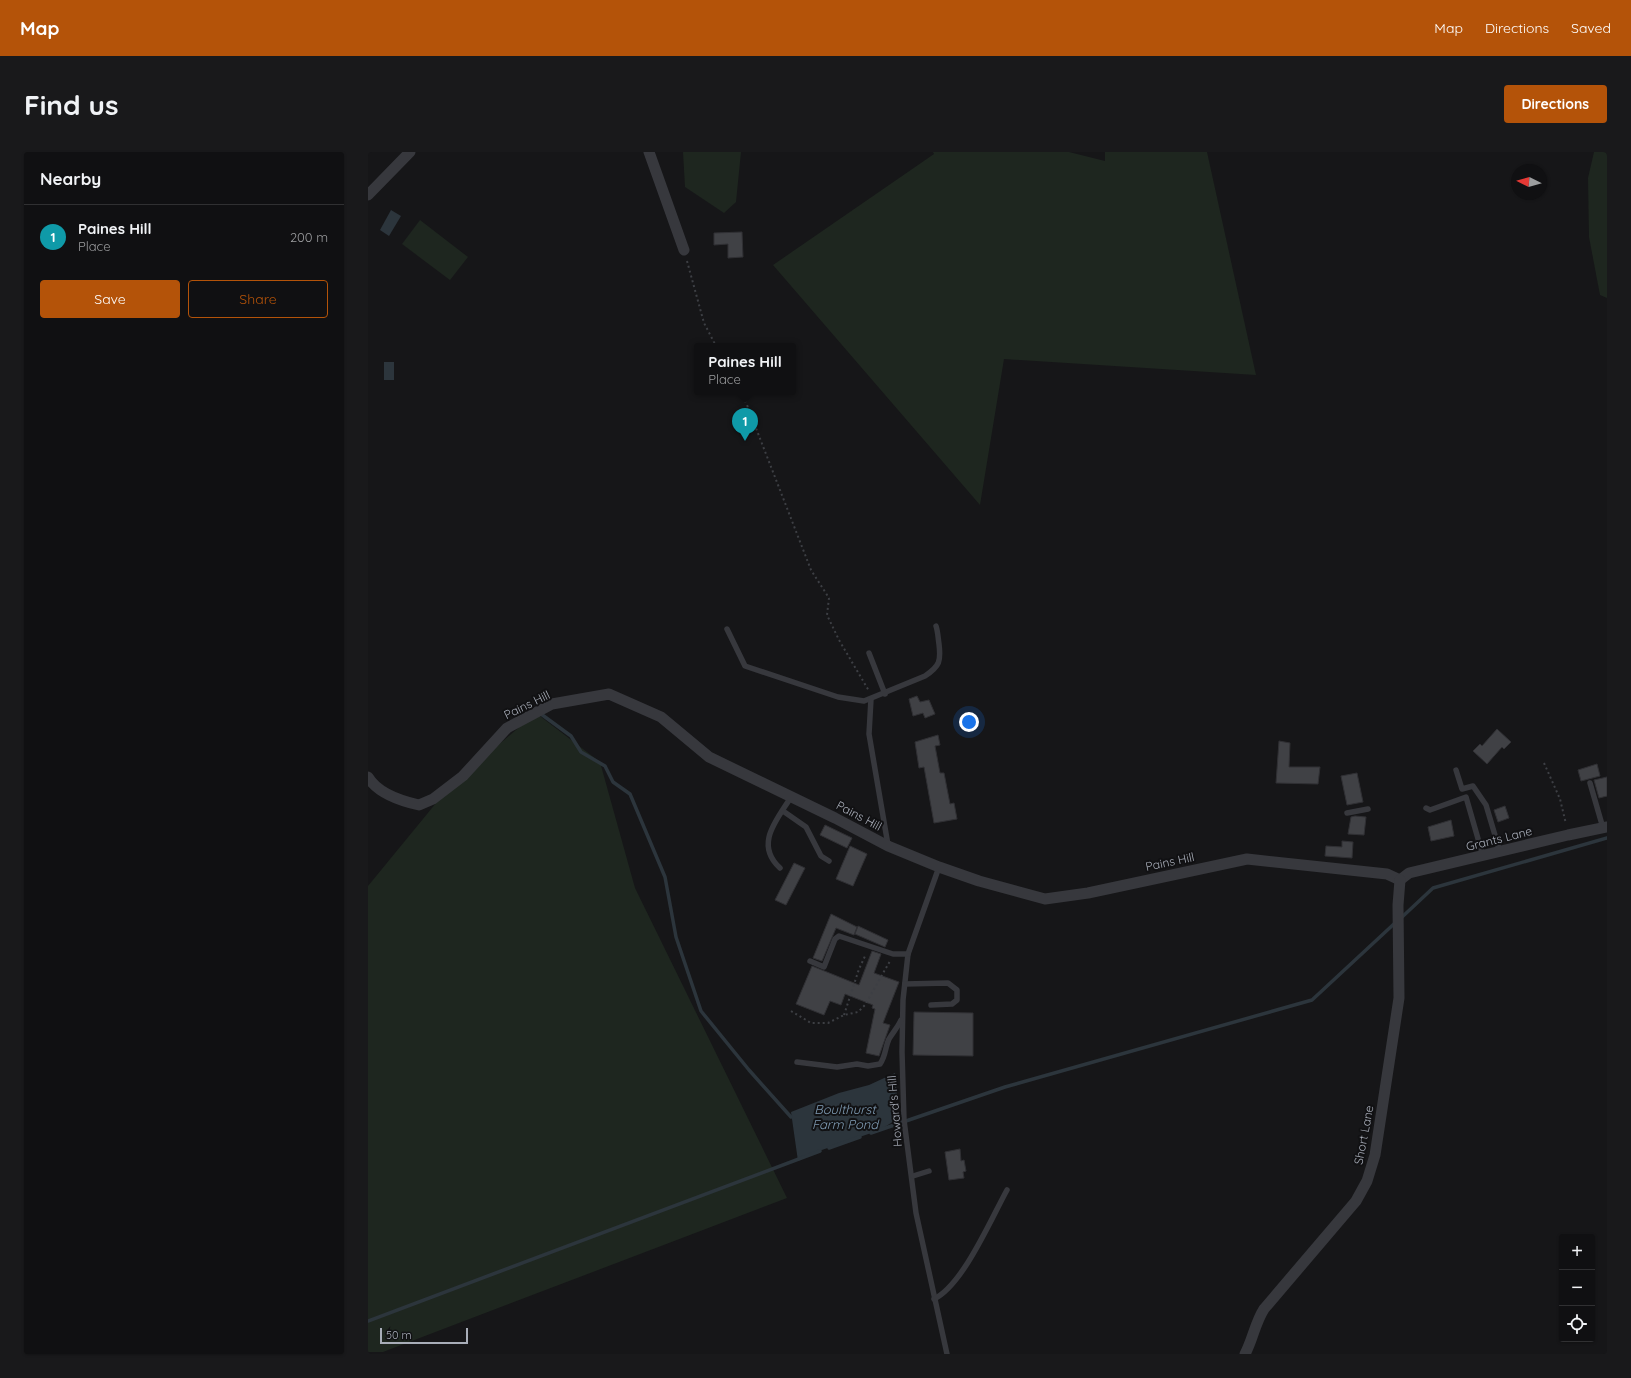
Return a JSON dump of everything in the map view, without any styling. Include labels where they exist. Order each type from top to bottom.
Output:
[{"type":"street","points":[[368,195],[410,152]]},
{"type":"street","points":[[649,152],[684,250]]},
{"type":"street","name":"Pains Hill","points":[[368,776],[372,783],[397,800],[419,806],[433,799],[463,776],[506,728],[552,704],[608,694],[661,717],[709,757],[791,796],[888,846],[939,868],[979,882],[1044,899],[1088,893],[1247,859],[1380,873],[1387,874],[1400,880]]},
{"type":"street","name":"Grants Lane","points":[[1400,880],[1409,873],[1568,835],[1605,828]]},
{"type":"street","name":"Short Lane","points":[[1245,1354],[1258,1319],[1264,1309],[1356,1201],[1367,1181],[1375,1155],[1399,998],[1398,905],[1400,880]]},
{"type":"lane","points":[[727,629],[745,666],[838,697],[864,701],[886,694],[925,676],[934,670],[940,658],[938,630],[936,626]]},
{"type":"lane","points":[[869,653],[886,694]]},
{"type":"lane","points":[[871,699],[869,734],[888,846]]},
{"type":"lane","points":[[1456,770],[1462,789],[1473,786],[1486,805],[1500,852]]},
{"type":"lane","points":[[1590,783],[1605,828]]},
{"type":"lane","points":[[780,868],[770,856],[767,843],[772,828],[791,796]]},
{"type":"lane","points":[[1426,808],[1430,810],[1466,797],[1484,856]]},
{"type":"lane","points":[[1347,813],[1368,809]]},
{"type":"lane","points":[[783,811],[806,827],[820,856],[829,861]]},
{"type":"lane","name":"Howard's Hill","points":[[939,868],[908,954],[902,1016],[902,1052],[904,1120],[916,1213],[947,1354]]},
{"type":"lane","points":[[810,961],[824,967],[835,939],[839,936],[893,954],[908,954]]},
{"type":"lane","points":[[905,984],[948,983],[957,990],[957,1000],[952,1004],[931,1005]]},
{"type":"lane","points":[[797,1062],[837,1067],[857,1064],[868,1066],[880,1064],[889,1040],[898,1028],[902,1016]]},
{"type":"lane","points":[[912,1176],[929,1171]]},
{"type":"lane","points":[[934,1300],[941,1296],[953,1284],[967,1265],[1007,1190]]},
{"type":"path","points":[[684,250],[704,323],[714,343]]},
{"type":"path","points":[[742,395],[812,570],[829,598],[827,615],[839,640],[869,688],[871,699]]},
{"type":"path","points":[[1544,764],[1560,799],[1568,835]]},
{"type":"path","points":[[844,1015],[859,969],[869,947]]},
{"type":"path","points":[[791,1011],[811,1023],[828,1023],[844,1015],[858,1012],[865,1004],[893,954]]},
{"type":"shaded area","points":[[683,152],[741,152],[736,202],[724,213],[685,187]]},
{"type":"shaded area","points":[[933,152],[1069,152],[1105,161],[1105,152],[1207,152],[1256,375],[1004,359],[980,505],[773,265],[934,154]]},
{"type":"shaded area","points":[[1594,152],[1607,152],[1607,298],[1600,295],[1589,237],[1588,178]]},
{"type":"shaded area","points":[[420,220],[468,257],[450,280],[402,244]]},
{"type":"shaded area","points":[[536,713],[600,762],[635,888],[787,1198],[383,1352],[368,1352],[368,886],[450,786]]},
{"type":"water","points":[[391,210],[401,216],[389,236],[380,230]]},
{"type":"water","points":[[384,362],[394,362],[394,380],[384,380]]},
{"type":"water","name":"Boulthurst Farm Pond","points":[[895,1073],[899,1118],[880,1130],[816,1152],[798,1161],[791,1112],[839,1093],[869,1085]]},
{"type":"building","points":[[742,232],[743,257],[728,258],[728,244],[714,245],[714,233]]},
{"type":"building","points":[[917,696],[920,702],[929,700],[935,714],[925,718],[923,713],[913,716],[909,699]]},
{"type":"building","points":[[1497,729],[1511,742],[1504,749],[1502,747],[1487,764],[1473,751],[1480,744],[1482,746]]},
{"type":"building","points":[[938,735],[940,745],[935,746],[940,773],[944,773],[950,804],[954,803],[957,819],[934,823],[924,767],[919,768],[915,742]]},
{"type":"building","points":[[1279,741],[1290,743],[1289,767],[1320,767],[1318,784],[1276,783]]},
{"type":"building","points":[[1597,764],[1600,776],[1581,781],[1578,770]]},
{"type":"building","points":[[1357,773],[1363,802],[1347,805],[1341,776]]},
{"type":"building","points":[[1607,777],[1607,796],[1599,798],[1594,780]]},
{"type":"building","points":[[1505,806],[1509,818],[1498,822],[1494,810]]},
{"type":"building","points":[[1351,817],[1366,817],[1364,835],[1348,834]]},
{"type":"building","points":[[1451,820],[1454,836],[1431,841],[1428,827]]},
{"type":"building","points":[[825,825],[852,838],[847,848],[820,835]]},
{"type":"building","points":[[1342,841],[1353,842],[1352,858],[1325,856],[1326,846],[1342,847]]},
{"type":"building","points":[[850,846],[867,854],[853,886],[836,879]]},
{"type":"building","points":[[794,863],[805,868],[786,905],[775,900]]},
{"type":"building","points":[[831,914],[857,927],[854,935],[836,928],[822,961],[813,958]]},
{"type":"building","points":[[858,926],[888,940],[885,947],[855,934]]},
{"type":"building","points":[[872,951],[881,954],[874,973],[899,982],[883,1023],[890,1025],[879,1056],[866,1053],[875,1009],[872,1008],[873,1005],[845,994],[841,1005],[830,1001],[824,1015],[796,1004],[812,966],[859,985]]},
{"type":"building","points":[[914,1012],[973,1013],[973,1056],[913,1055]]},
{"type":"building","points":[[960,1149],[961,1161],[964,1160],[966,1171],[963,1172],[964,1178],[949,1180],[945,1152]]},
{"type":"waterway","points":[[541,714],[571,736],[581,752],[605,766],[613,782],[630,794],[665,877],[676,937],[701,1011],[749,1070],[791,1117]]},
{"type":"waterway","points":[[1401,918],[1433,888],[1607,838]]},
{"type":"waterway","points":[[871,1133],[1005,1087],[1312,1000],[1395,923]]},
{"type":"waterway","points":[[829,1148],[860,1137]]},
{"type":"waterway","points":[[368,1321],[820,1151]]},
{"type":"place","name":"Paines Hill","points":[[745,441]]}]
